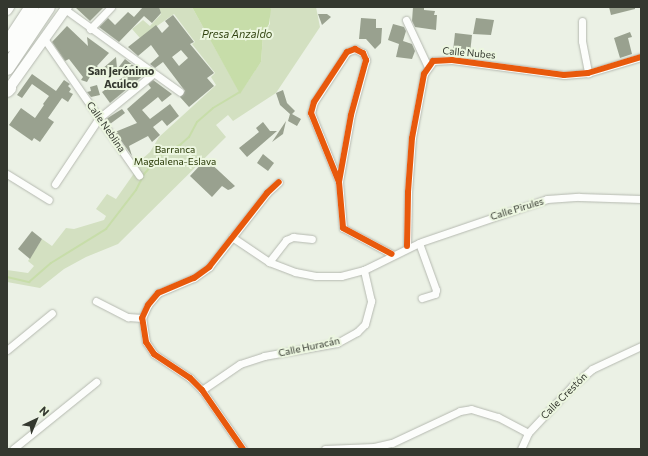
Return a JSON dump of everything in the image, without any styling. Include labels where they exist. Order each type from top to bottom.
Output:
[{"type":"highway","points":[[7,29],[23,7]]},
{"type":"highway","points":[[7,38],[28,7]]},
{"type":"highway","points":[[7,45],[32,7]]},
{"type":"highway","points":[[7,59],[43,7]]},
{"type":"highway","points":[[32,23],[48,7]]},
{"type":"highway","points":[[7,68],[48,7]]},
{"type":"main road","points":[[8,90],[67,8]]},
{"type":"street","points":[[90,29],[112,7]]},
{"type":"street","points":[[67,8],[90,29],[180,92]]},
{"type":"street","points":[[406,20],[428,67],[424,74],[412,138],[408,192],[407,246]]},
{"type":"street","points":[[582,21],[582,41],[588,73]]},
{"type":"street","name":"Calle Neblina","points":[[45,40],[139,175]]},
{"type":"street","points":[[339,182],[311,113],[314,102],[347,52],[358,50],[363,53],[366,60],[351,115],[339,182],[343,228],[392,254]]},
{"type":"street","name":"Calle Nubes","points":[[428,67],[440,59],[564,75],[588,73],[641,57]]},
{"type":"street","points":[[55,184],[99,118],[153,74]]},
{"type":"street","points":[[7,174],[49,200]]},
{"type":"street","points":[[243,449],[202,390],[190,378],[154,354],[146,342],[142,318],[148,305],[158,293],[204,271],[279,182]]},
{"type":"street","name":"Calle Pirules","points":[[232,237],[269,262],[294,272],[316,276],[341,276],[364,270],[407,246],[547,199],[579,197],[641,199]]},
{"type":"street","points":[[269,262],[286,240],[293,237],[312,239]]},
{"type":"street","points":[[420,242],[436,290],[435,294],[422,298]]},
{"type":"street","name":"Calle Huracán","points":[[202,390],[240,364],[264,356],[337,343],[357,332],[365,324],[371,302],[364,270]]},
{"type":"street","points":[[96,301],[128,317],[142,318]]},
{"type":"street","points":[[7,350],[52,313]]},
{"type":"street","name":"Calle Crestón","points":[[521,449],[528,433],[550,408],[592,369],[641,346]]},
{"type":"street","points":[[13,449],[96,382]]},
{"type":"street","points":[[325,449],[374,447],[392,443],[460,411],[471,409],[492,414],[528,433]]},
{"type":"green space","name":"Barranca Magdalena-Eslava","points":[[159,7],[192,7],[240,93],[261,62],[263,35],[270,24],[269,7],[316,7],[320,27],[276,93],[233,121],[228,115],[216,125],[226,137],[118,244],[86,257],[64,269],[40,288],[7,282],[7,270],[28,273],[34,266],[28,261],[42,239],[52,246],[66,228],[74,229],[104,220],[106,216],[96,209],[107,194],[116,199],[135,172],[133,167],[150,152],[159,137],[216,85],[211,77],[215,73],[192,44],[195,42],[174,14],[140,38],[132,29],[143,20],[150,26],[161,14]]},
{"type":"water","name":"Presa Anzaldo","points":[[192,7],[269,7],[271,9],[269,24],[263,35],[261,62],[240,94]]},
{"type":"building","points":[[75,7],[104,7],[90,21]]},
{"type":"building","points":[[143,7],[159,7],[161,13],[152,23],[144,16],[119,42],[99,27],[108,18],[115,25],[128,12],[134,17]]},
{"type":"building","points":[[413,7],[424,7],[424,10],[435,11],[434,15],[437,15],[436,30],[415,27],[412,21]]},
{"type":"building","points":[[609,7],[635,7],[635,9],[611,15]]},
{"type":"building","points":[[318,14],[327,14],[331,17],[322,25]]},
{"type":"building","points":[[173,15],[194,42],[190,44],[214,73],[207,78],[214,86],[189,107],[180,97],[185,91],[163,62],[155,68],[150,64],[159,56],[151,45],[138,56],[128,47],[156,25],[162,33],[169,26],[165,21]],"holes":[[[181,50],[188,58],[179,66],[172,57]]]},
{"type":"building","points":[[361,18],[376,19],[376,28],[382,28],[381,43],[375,49],[366,39],[359,39]]},
{"type":"building","points":[[476,18],[494,20],[491,35],[473,34]]},
{"type":"building","points":[[393,24],[404,27],[406,31],[403,41],[412,44],[415,51],[412,59],[396,57],[399,44],[388,40]]},
{"type":"building","points":[[67,26],[88,46],[87,37],[109,53],[97,66],[100,70],[92,73],[87,82],[81,80],[83,77],[69,59],[65,61],[52,42]]},
{"type":"building","points":[[630,32],[632,37],[628,38],[632,54],[620,58],[614,38]]},
{"type":"building","points":[[455,33],[472,35],[470,53],[453,51]]},
{"type":"building","points":[[116,57],[117,68],[101,70]]},
{"type":"building","points":[[125,59],[134,66],[118,68]]},
{"type":"building","points":[[136,68],[145,74],[110,103],[102,92]]},
{"type":"building","points":[[32,74],[56,91],[64,80],[70,84],[68,86],[71,89],[69,92],[73,94],[68,102],[62,98],[48,118],[54,122],[40,142],[34,138],[32,141],[9,125],[21,108],[35,118],[49,96],[32,84],[22,98],[17,95]]},
{"type":"building","points":[[153,80],[172,94],[162,102],[158,97],[142,110],[150,119],[170,104],[179,116],[167,126],[162,120],[153,127],[160,135],[152,142],[148,136],[129,146],[132,156],[115,132],[137,123],[127,109],[151,88],[148,84]]},
{"type":"building","points":[[97,85],[100,95],[91,97],[87,92],[91,91],[90,87]]},
{"type":"building","points":[[283,90],[287,103],[295,111],[292,114],[301,119],[297,126],[288,121],[290,114],[280,105],[276,93]]},
{"type":"building","points":[[122,109],[125,113],[110,124],[106,119]]},
{"type":"building","points":[[286,121],[283,134],[272,142]]},
{"type":"building","points":[[263,122],[270,131],[277,131],[247,157],[239,148],[259,132],[256,128]]},
{"type":"building","points":[[263,154],[274,163],[268,171],[257,163]]},
{"type":"building","points":[[206,159],[235,186],[228,190],[222,186],[212,197],[190,176]]},
{"type":"building","points":[[32,231],[42,239],[30,259],[18,249]]},
{"type":"waterway","points":[[7,277],[29,282],[51,263],[106,229],[136,190],[144,174],[163,153],[180,145],[189,137],[197,122],[213,108],[240,92]]},
{"type":"cycle path","points":[[339,182],[311,113],[314,102],[347,52],[355,49],[363,53],[366,60],[351,115],[339,182],[343,228],[392,254]]},
{"type":"cycle path","points":[[407,246],[408,192],[412,138],[424,74],[433,61],[452,60],[564,75],[588,73],[641,57]]},
{"type":"cycle path","points":[[243,449],[202,390],[190,378],[154,354],[146,342],[142,318],[148,305],[158,293],[194,278],[209,267],[267,193],[279,182]]},
{"type":"district","name":"San Jerónimo Aculco","points":[[121,78]]}]
